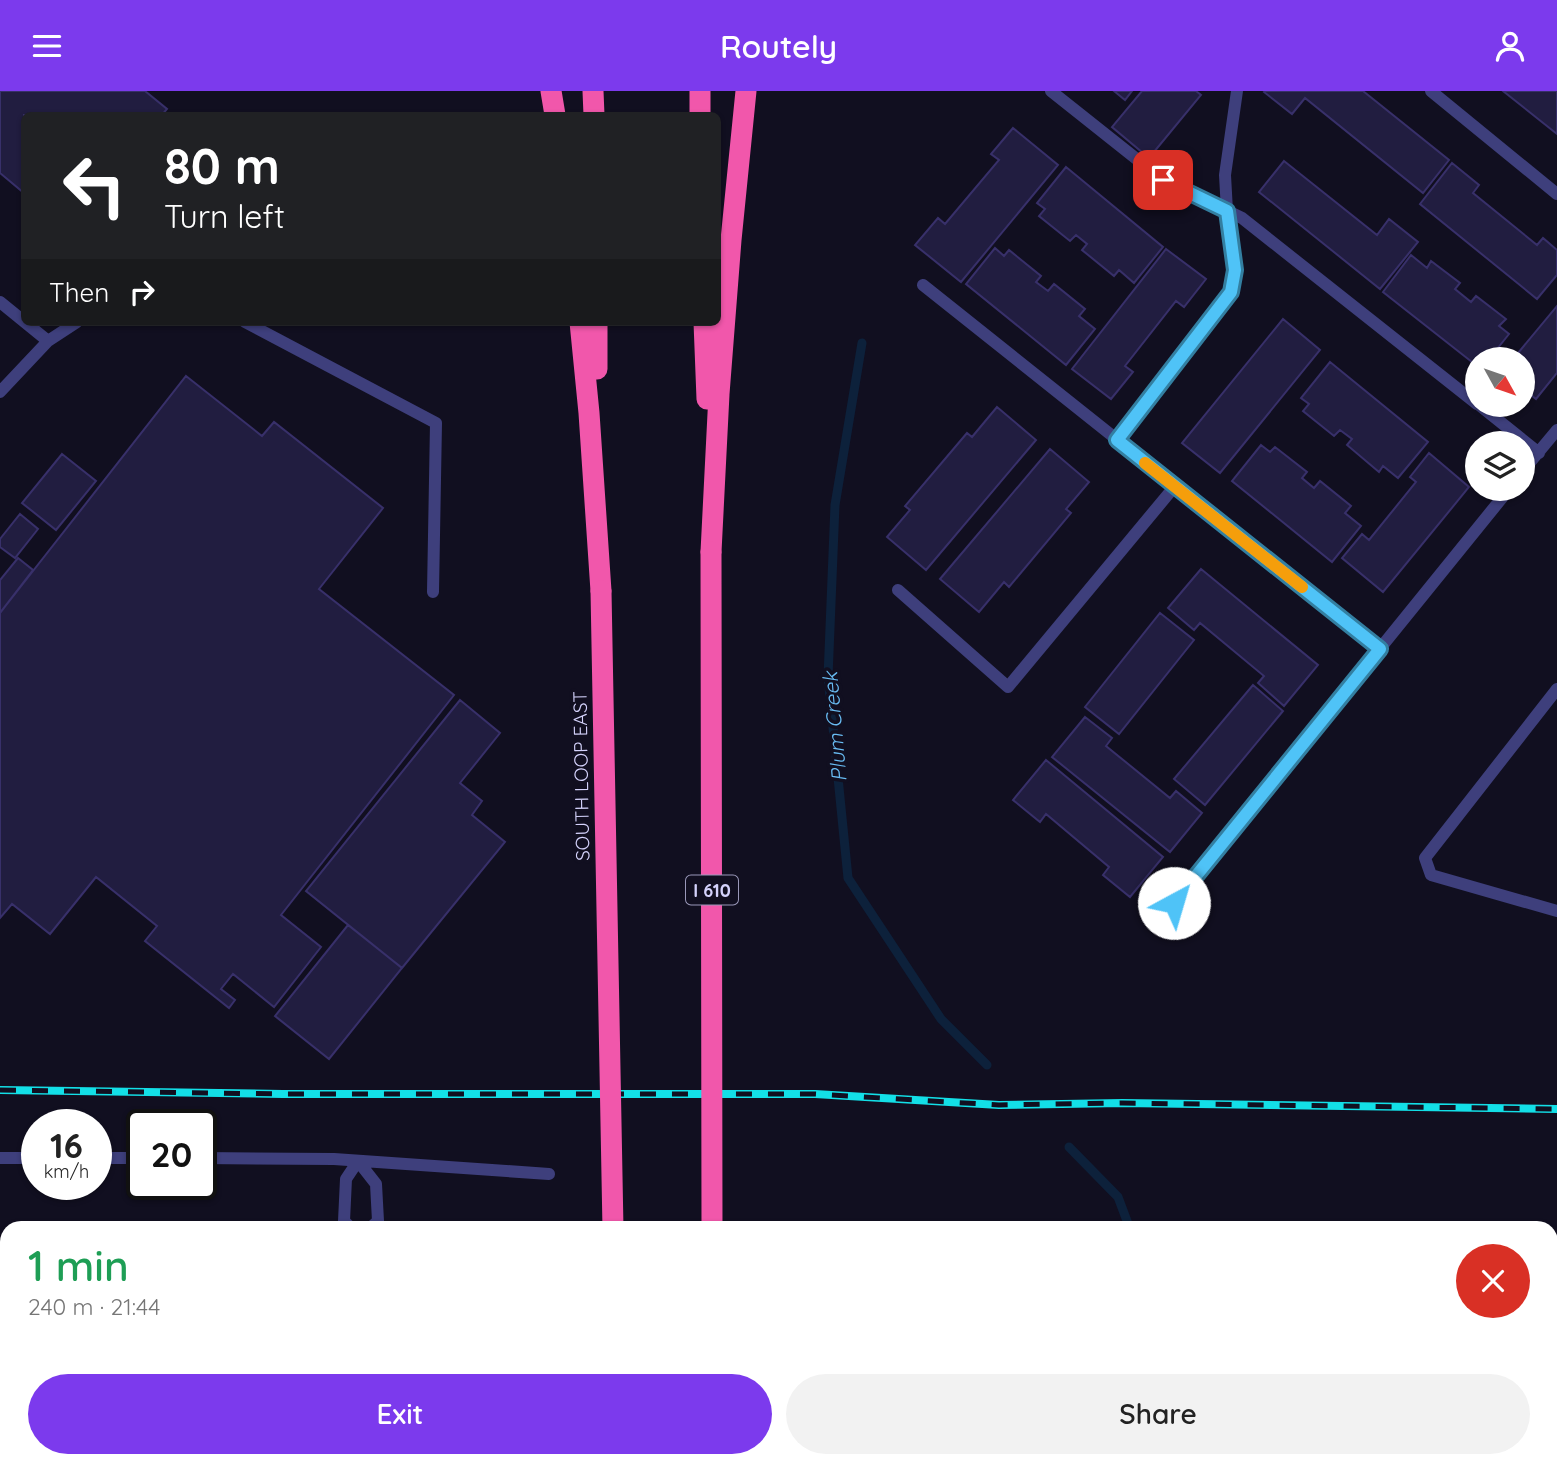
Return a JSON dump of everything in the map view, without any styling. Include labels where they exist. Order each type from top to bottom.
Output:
[{"type":"highway","points":[[551,91],[554,112]]},
{"type":"highway","points":[[593,91],[594,112]]},
{"type":"highway","points":[[700,91],[701,112]]},
{"type":"highway","points":[[711,552],[719,394],[746,91]]},
{"type":"highway","points":[[580,326],[601,591]]},
{"type":"highway","name":"SOUTH LOOP EAST","points":[[597,326],[613,1221]]},
{"type":"highway","name":"I 610","points":[[705,326],[711,552],[712,1221]]},
{"type":"lane","points":[[1051,91],[1163,180],[1242,218],[1465,395]]},
{"type":"lane","points":[[1117,440],[1231,292],[1235,270],[1227,211],[1226,175],[1237,91]]},
{"type":"lane","points":[[1431,91],[1557,194]]},
{"type":"lane","points":[[923,285],[1380,649]]},
{"type":"lane","points":[[0,302],[21,319]]},
{"type":"lane","points":[[30,326],[48,341]]},
{"type":"lane","points":[[0,392],[48,341],[71,326]]},
{"type":"lane","points":[[253,326],[436,423],[433,592]]},
{"type":"lane","points":[[1493,417],[1539,453]]},
{"type":"lane","points":[[1535,457],[1557,430]]},
{"type":"lane","points":[[898,590],[1008,687],[1175,486]]},
{"type":"lane","points":[[1174,903],[1500,501]]},
{"type":"lane","points":[[1557,689],[1425,858],[1431,875],[1557,911]]},
{"type":"lane","points":[[0,1158],[21,1158]]},
{"type":"lane","points":[[217,1159],[334,1159],[549,1174]]},
{"type":"lane","points":[[344,1221],[346,1179],[358,1161]]},
{"type":"lane","points":[[358,1161],[376,1184],[378,1221]]},
{"type":"building","points":[[0,91],[145,91],[167,109],[164,112],[21,112],[21,190],[0,173]]},
{"type":"building","points":[[1114,91],[1132,91],[1125,100]]},
{"type":"building","points":[[1142,91],[1196,91],[1201,95],[1149,158],[1112,127]]},
{"type":"building","points":[[1265,91],[1363,91],[1449,160],[1423,193],[1305,98],[1292,114]]},
{"type":"building","points":[[1503,91],[1557,91],[1557,134]]},
{"type":"building","points":[[1013,128],[1058,165],[961,282],[915,245],[938,218],[945,224],[999,160],[991,154]]},
{"type":"building","points":[[1284,161],[1377,235],[1389,219],[1418,242],[1380,289],[1259,192]]},
{"type":"building","points":[[1452,163],[1479,185],[1473,193],[1537,245],[1543,238],[1557,250],[1557,275],[1537,299],[1420,204]]},
{"type":"building","points":[[1066,167],[1163,247],[1134,283],[1119,270],[1114,276],[1082,250],[1087,244],[1076,235],[1070,241],[1039,216],[1045,209],[1037,203]]},
{"type":"building","points":[[995,248],[1004,256],[1009,250],[1041,276],[1036,282],[1048,291],[1054,284],[1085,309],[1079,316],[1095,329],[1066,365],[966,284]]},
{"type":"building","points":[[1166,249],[1206,279],[1184,307],[1176,301],[1125,366],[1133,372],[1111,399],[1072,369]]},
{"type":"building","points":[[1411,255],[1427,268],[1431,261],[1460,283],[1455,289],[1471,302],[1476,296],[1506,319],[1499,326],[1509,334],[1499,347],[1465,347],[1465,357],[1383,292]]},
{"type":"building","points":[[1557,306],[1557,373],[1536,399],[1535,347],[1523,347]]},
{"type":"building","points":[[1283,319],[1320,350],[1220,473],[1182,443]]},
{"type":"building","points":[[1330,362],[1428,442],[1398,478],[1383,466],[1379,472],[1347,445],[1352,439],[1340,430],[1334,436],[1303,411],[1309,404],[1301,398]]},
{"type":"building","points":[[186,376],[262,436],[274,422],[383,508],[319,589],[454,695],[281,915],[321,947],[274,1007],[233,974],[221,989],[235,1000],[229,1008],[145,941],[157,926],[96,877],[50,934],[12,904],[0,918],[0,613]]},
{"type":"building","points":[[997,407],[1036,440],[926,570],[887,537],[910,510],[905,506],[967,433],[972,437]]},
{"type":"building","points":[[1261,445],[1270,452],[1275,447],[1307,472],[1302,478],[1314,488],[1320,481],[1351,506],[1345,513],[1361,526],[1332,562],[1232,481]]},
{"type":"building","points":[[1050,449],[1089,482],[1066,509],[1071,513],[1009,587],[1004,582],[979,612],[940,579]]},
{"type":"building","points":[[1429,453],[1465,484],[1465,492],[1383,592],[1342,558],[1362,534],[1369,540],[1416,482],[1410,477]]},
{"type":"building","points":[[62,454],[96,481],[56,530],[22,503]]},
{"type":"building","points":[[20,514],[38,529],[15,558],[0,547],[0,539]]},
{"type":"building","points":[[18,558],[33,570],[0,613],[0,580]]},
{"type":"building","points":[[1201,569],[1318,665],[1284,706],[1258,683],[1264,676],[1200,623],[1194,630],[1168,608]]},
{"type":"building","points":[[1160,613],[1194,640],[1119,734],[1085,707]]},
{"type":"building","points":[[1253,685],[1283,711],[1205,805],[1174,779]]},
{"type":"building","points":[[460,700],[500,733],[460,783],[482,801],[472,815],[505,842],[402,968],[306,891]]},
{"type":"building","points":[[1085,717],[1112,738],[1106,746],[1170,798],[1176,791],[1202,813],[1170,852],[1052,757]]},
{"type":"building","points":[[1046,760],[1163,857],[1130,897],[1103,875],[1109,867],[1046,814],[1040,822],[1013,800]]},
{"type":"building","points":[[348,925],[402,968],[329,1059],[275,1016]]},
{"type":"waterway","name":"Plum Creek","points":[[862,343],[835,505],[828,677],[848,878],[941,1019],[987,1065]]},
{"type":"waterway","name":"Plum Creek","points":[[1069,1147],[1118,1197],[1127,1221]]},
{"type":"railway","points":[[0,1090],[283,1094],[815,1094],[999,1105],[1122,1103],[1557,1109]]},
{"type":"slow traffic","points":[[1145,463],[1302,587]]},
{"type":"route","points":[[1163,180],[1227,211],[1235,270],[1231,292],[1117,440],[1380,649],[1174,903]]}]
